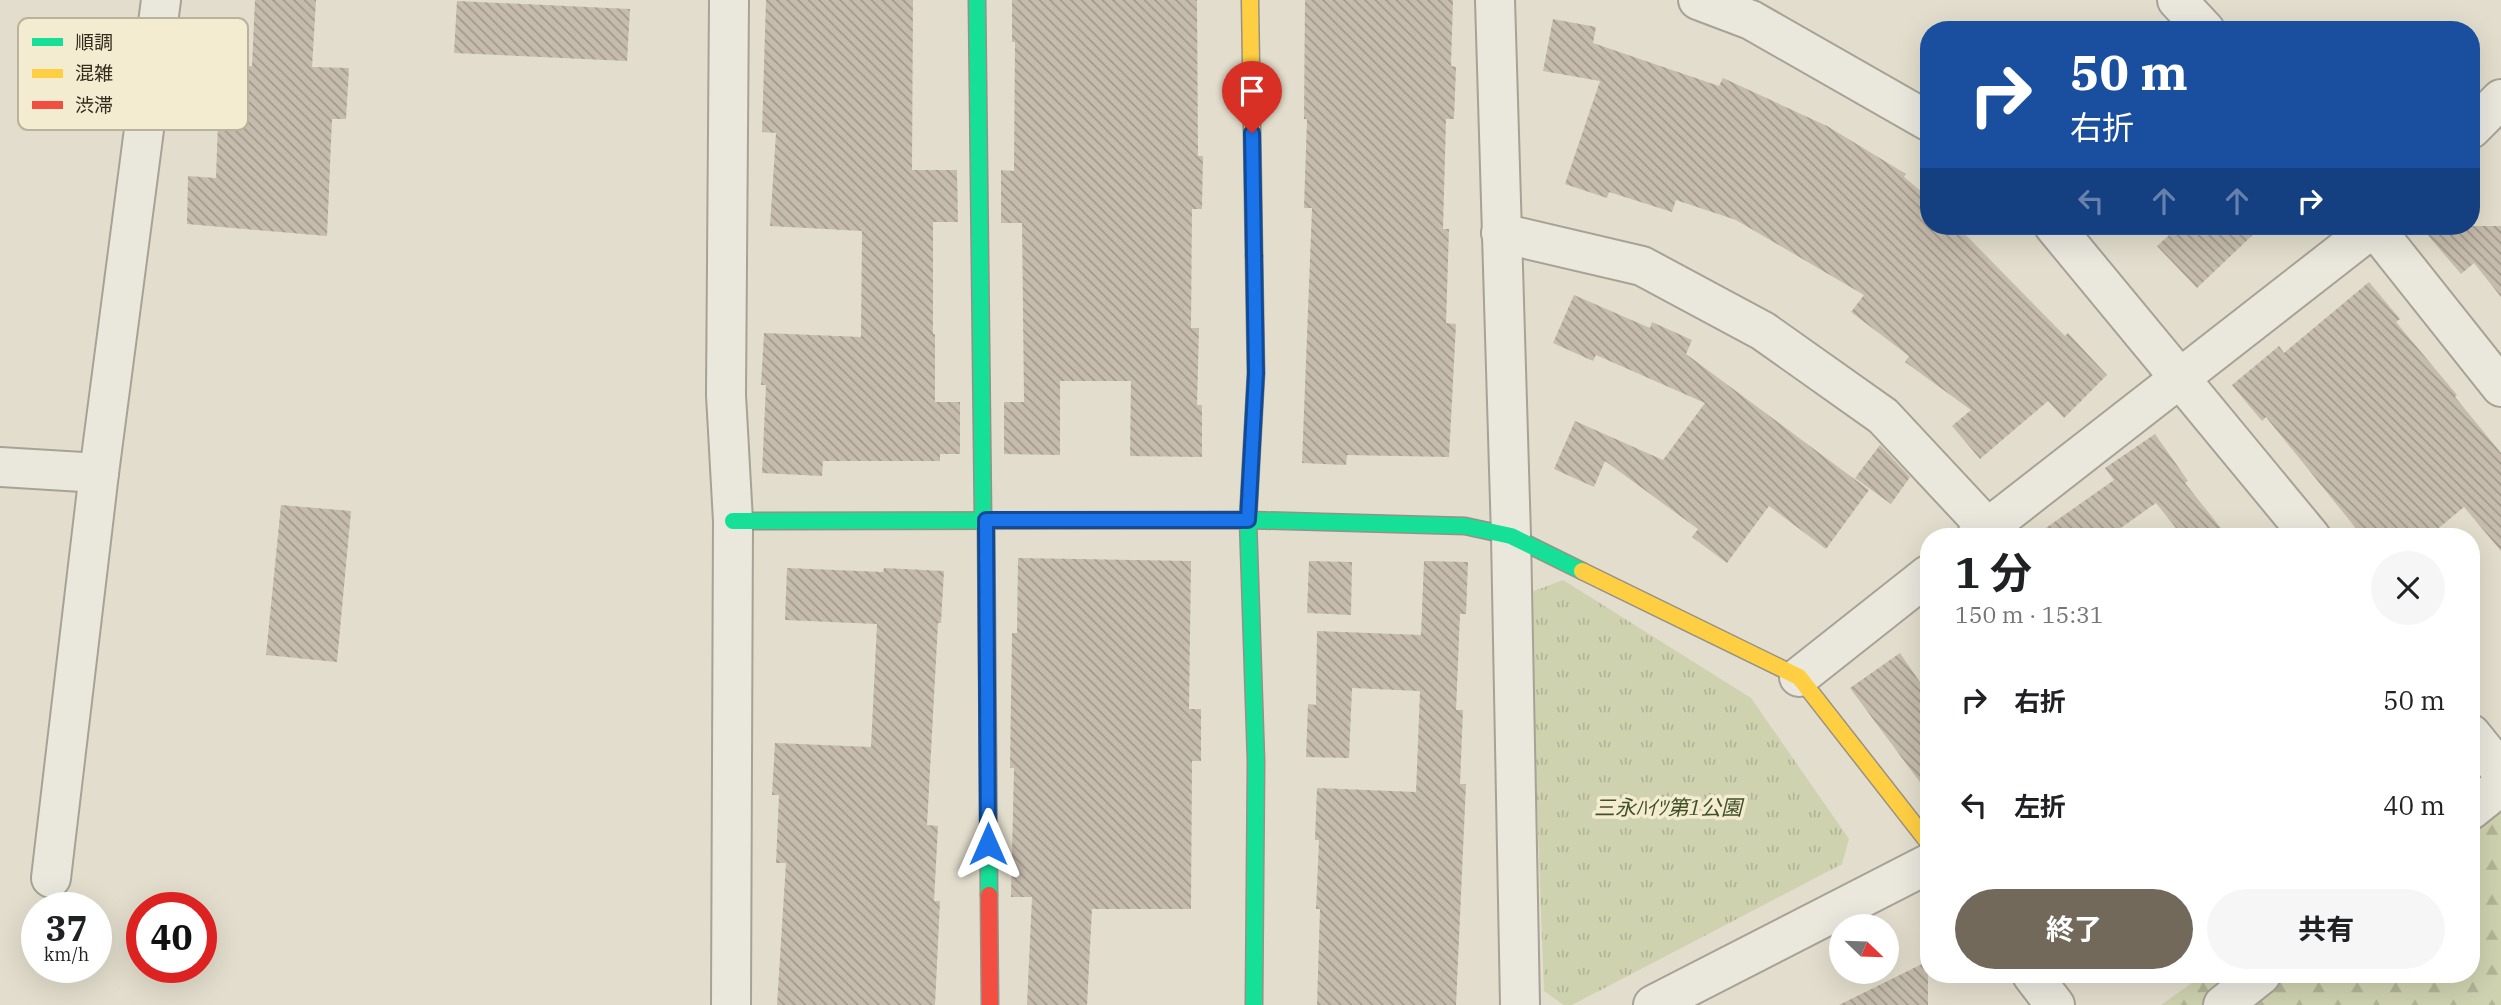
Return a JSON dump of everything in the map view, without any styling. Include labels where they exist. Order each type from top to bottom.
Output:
[{"type":"street","points":[[159,18],[161,0]]},
{"type":"street","points":[[729,0],[726,395],[733,521],[731,1005]]},
{"type":"street","points":[[977,0],[983,519],[986,520],[990,1005]]},
{"type":"street","points":[[1250,0],[1256,373],[1248,520],[1256,761],[1254,1005]]},
{"type":"street","points":[[1495,0],[1511,536],[1520,1005]]},
{"type":"street","points":[[1698,0],[1752,20],[1920,116]]},
{"type":"street","points":[[2177,0],[2197,21]]},
{"type":"street","points":[[2480,120],[2501,99]]},
{"type":"street","points":[[51,878],[99,473],[144,130]]},
{"type":"street","points":[[1502,233],[1642,265],[1763,331],[1883,416],[1982,528]]},
{"type":"street","points":[[2062,235],[2304,528]]},
{"type":"street","points":[[1994,528],[2363,235]]},
{"type":"street","points":[[2381,235],[2501,387]]},
{"type":"street","points":[[0,467],[99,473]]},
{"type":"street","points":[[733,521],[1248,520],[1465,526],[1511,536],[1799,677],[1920,832]]},
{"type":"street","points":[[1799,677],[1920,581]]},
{"type":"street","points":[[2480,745],[2501,771]]},
{"type":"street","points":[[2480,803],[2501,786]]},
{"type":"street","points":[[1653,1005],[1920,868]]},
{"type":"street","points":[[2038,983],[2055,1005]]},
{"type":"street","points":[[2223,1005],[2251,983]]},
{"type":"green space","name":"三永ﾊｲﾂ第1公園","points":[[1563,580],[1751,698],[1849,839],[1842,864],[1572,1005],[1564,1005],[1544,991],[1529,593]]},
{"type":"green space","points":[[2501,763],[2501,1005],[2161,1005],[2192,983],[2480,983],[2480,778]]},
{"type":"building","points":[[255,0],[316,0],[312,67],[349,68],[346,119],[332,119],[327,236],[187,224],[188,176],[216,178],[218,130],[248,130],[248,66],[252,66]]},
{"type":"building","points":[[766,0],[913,0],[912,170],[957,170],[958,222],[933,222],[933,334],[935,402],[960,402],[960,454],[940,454],[940,461],[823,461],[822,476],[762,473],[766,385],[761,385],[764,333],[861,337],[862,231],[770,226],[776,133],[762,132]]},
{"type":"building","points":[[1012,0],[1197,0],[1198,156],[1203,156],[1202,209],[1192,209],[1191,328],[1199,328],[1197,405],[1202,405],[1202,457],[1130,456],[1131,381],[1060,381],[1060,455],[1004,454],[1004,402],[1024,402],[1022,223],[1001,223],[1001,170],[1014,171],[1015,42],[1012,42]]},
{"type":"building","points":[[1305,0],[1453,0],[1451,66],[1456,67],[1454,119],[1446,119],[1443,229],[1449,229],[1446,323],[1456,324],[1449,457],[1347,455],[1346,465],[1302,463],[1312,208],[1304,208],[1307,119],[1304,119]]},
{"type":"building","points":[[457,1],[630,9],[627,61],[454,53]]},
{"type":"building","points":[[1553,19],[1596,27],[1593,43],[1719,86],[1723,78],[1827,126],[1906,174],[1904,177],[1920,190],[1920,235],[1966,235],[2065,336],[2068,333],[2107,375],[2064,418],[2048,401],[1980,459],[1952,426],[1971,410],[1905,362],[1909,356],[1851,312],[1864,295],[1736,220],[1676,200],[1672,212],[1609,192],[1607,198],[1565,184],[1600,81],[1543,71]]},
{"type":"building","points":[[2480,226],[2501,226],[2501,297],[2474,263],[2461,274],[2428,235],[2480,235]]},
{"type":"building","points":[[2169,235],[2253,235],[2197,288],[2157,246]]},
{"type":"building","points":[[2369,282],[2400,319],[2396,322],[2501,453],[2501,551],[2464,507],[2439,528],[2356,528],[2266,417],[2262,421],[2232,385],[2279,346],[2284,353]]},
{"type":"building","points":[[1574,295],[1650,328],[1652,322],[1692,340],[1686,354],[1869,490],[1826,549],[1769,506],[1727,563],[1692,537],[1698,529],[1605,461],[1594,487],[1554,469],[1575,421],[1663,460],[1705,403],[1596,355],[1593,361],[1553,343]]},
{"type":"building","points":[[2155,434],[2188,481],[2185,483],[2221,528],[2176,528],[2156,503],[2121,528],[2046,528],[2114,480],[2105,468]]},
{"type":"building","points":[[1880,445],[1910,477],[1891,504],[1855,478]]},
{"type":"building","points":[[281,505],[351,511],[337,662],[266,655]]},
{"type":"building","points":[[1018,558],[1191,561],[1189,709],[1201,709],[1201,761],[1192,761],[1191,909],[1092,909],[1087,1005],[1027,1005],[1032,897],[1011,897],[1014,768],[1010,768],[1012,633],[1017,633]]},
{"type":"building","points":[[1309,561],[1352,562],[1351,615],[1307,613]]},
{"type":"building","points":[[1424,561],[1468,562],[1466,614],[1460,614],[1456,710],[1463,710],[1460,784],[1466,784],[1456,1005],[1317,1005],[1320,909],[1316,909],[1319,840],[1315,840],[1317,788],[1416,792],[1420,691],[1352,688],[1349,758],[1306,757],[1308,704],[1316,705],[1317,631],[1421,635]]},
{"type":"building","points":[[787,568],[883,572],[884,568],[944,571],[941,623],[938,623],[927,825],[938,826],[934,901],[940,901],[935,1005],[777,1005],[786,863],[776,863],[779,795],[772,795],[775,743],[871,747],[877,624],[785,620]]},
{"type":"building","points":[[1900,653],[1920,682],[1920,782],[1850,688]]},
{"type":"building","points":[[1920,965],[1920,983],[1928,983],[1928,1005],[1839,1005],[1881,984],[1899,984],[1899,975]]},
{"type":"traffic: fast","points":[[977,0],[989,895]]},
{"type":"traffic: fast","points":[[1254,256],[1256,373],[1248,520],[1256,761],[1254,1005]]},
{"type":"traffic: fast","points":[[733,521],[1248,520],[1465,526],[1511,536],[1582,571]]},
{"type":"traffic: slow","points":[[1250,0],[1254,256]]},
{"type":"traffic: slow","points":[[1582,571],[1799,677],[1920,832]]},
{"type":"traffic: jam","points":[[989,895],[990,1005]]},
{"type":"route","points":[[988,844],[986,520],[1248,520],[1256,373],[1252,133]]}]
